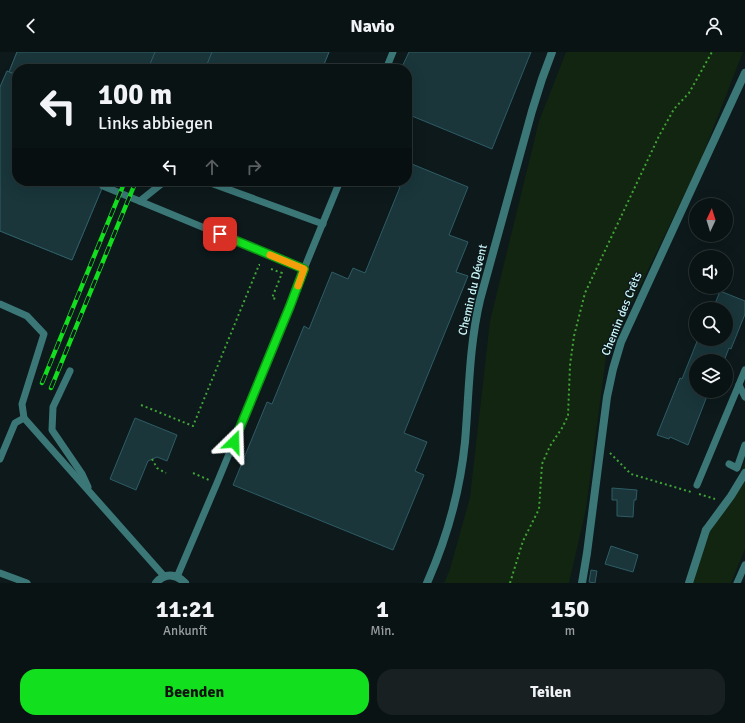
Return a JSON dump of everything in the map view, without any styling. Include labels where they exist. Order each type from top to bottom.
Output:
[{"type":"street","name":"Chemin du Dévent","points":[[427,583],[447,530],[458,488],[465,444],[474,330],[480,300],[532,111],[552,52]]},
{"type":"street","name":"Chemin des Crêts","points":[[582,583],[607,397],[621,342],[745,73]]},
{"type":"street","points":[[689,583],[706,530],[726,503],[745,473]]},
{"type":"street","points":[[156,583],[164,576],[170,575],[177,577],[185,583]]},
{"type":"lane","points":[[388,64],[393,52]]},
{"type":"lane","points":[[103,186],[304,269]]},
{"type":"lane","points":[[140,201],[159,186]]},
{"type":"lane","points":[[219,186],[323,224]]},
{"type":"lane","points":[[177,577],[288,313],[304,269],[338,186]]},
{"type":"lane","points":[[0,304],[27,316],[44,334],[22,404],[24,418],[164,576]]},
{"type":"lane","points":[[697,484],[745,370]]},
{"type":"lane","points":[[70,371],[53,407],[52,430],[82,474],[90,493]]},
{"type":"lane","points":[[739,385],[745,397]]},
{"type":"lane","points":[[0,459],[15,423],[24,418]]},
{"type":"lane","points":[[729,464],[737,468],[745,445]]},
{"type":"lane","points":[[738,583],[745,565]]},
{"type":"lane","points":[[0,573],[27,583]]},
{"type":"path","points":[[510,583],[523,541],[539,510],[542,464],[550,446],[568,416],[571,357],[574,336],[585,292],[659,136],[674,109],[689,93],[712,52]]},
{"type":"path","points":[[141,406],[193,426],[260,265]]},
{"type":"path","points":[[271,269],[282,273],[272,298],[276,299]]},
{"type":"path","points":[[601,444],[631,474],[726,503]]},
{"type":"path","points":[[152,459],[157,468],[166,473]]},
{"type":"path","points":[[193,473],[210,481]]},
{"type":"green space","points":[[566,52],[743,52],[700,162],[606,357],[586,509],[569,583],[444,583],[450,569],[470,497],[490,321],[539,121]]},
{"type":"green space","points":[[745,462],[745,549],[731,583],[689,583],[706,530],[731,496]]},
{"type":"building","points":[[17,52],[329,52],[324,64],[12,64]]},
{"type":"building","points":[[17,52],[155,52],[150,64],[12,64]]},
{"type":"building","points":[[212,52],[329,52],[324,64],[207,64]]},
{"type":"building","points":[[409,52],[531,52],[492,149],[412,116],[412,64],[403,64]]},
{"type":"building","points":[[12,64],[12,186],[103,186],[72,260],[0,231],[0,87],[7,71],[9,72]]},
{"type":"building","points":[[12,64],[12,73],[9,72]]},
{"type":"building","points":[[7,71],[12,73],[12,186],[103,186],[72,260],[0,231],[0,87]]},
{"type":"building","points":[[412,164],[468,187],[449,235],[468,242],[456,272],[468,276],[404,433],[427,442],[415,471],[424,475],[393,550],[233,485],[267,402],[272,404],[304,326],[309,329],[332,272],[348,279],[353,268],[365,273],[400,187],[398,186],[412,186]]},
{"type":"building","points":[[719,294],[728,294],[745,301],[745,314],[733,344],[733,302],[716,302]]},
{"type":"building","points":[[695,346],[732,346],[731,349],[729,348],[727,354],[692,354]]},
{"type":"building","points":[[689,362],[689,398],[706,398],[688,445],[670,437],[669,439],[657,435],[680,378],[682,379]]},
{"type":"building","points":[[135,418],[177,435],[167,461],[157,457],[148,461],[136,490],[110,479]]},
{"type":"building","points":[[612,488],[637,490],[636,500],[634,500],[633,517],[617,516],[617,500],[612,500]]},
{"type":"building","points":[[611,546],[638,555],[633,572],[605,564]]},
{"type":"building","points":[[591,570],[597,571],[595,583],[589,582]]},
{"type":"railway","points":[[42,383],[123,186]]},
{"type":"railway","points":[[51,388],[134,186]]},
{"type":"slow traffic","points":[[270,255],[304,269],[298,286]]},
{"type":"route","points":[[220,234],[304,269],[234,442]]}]
